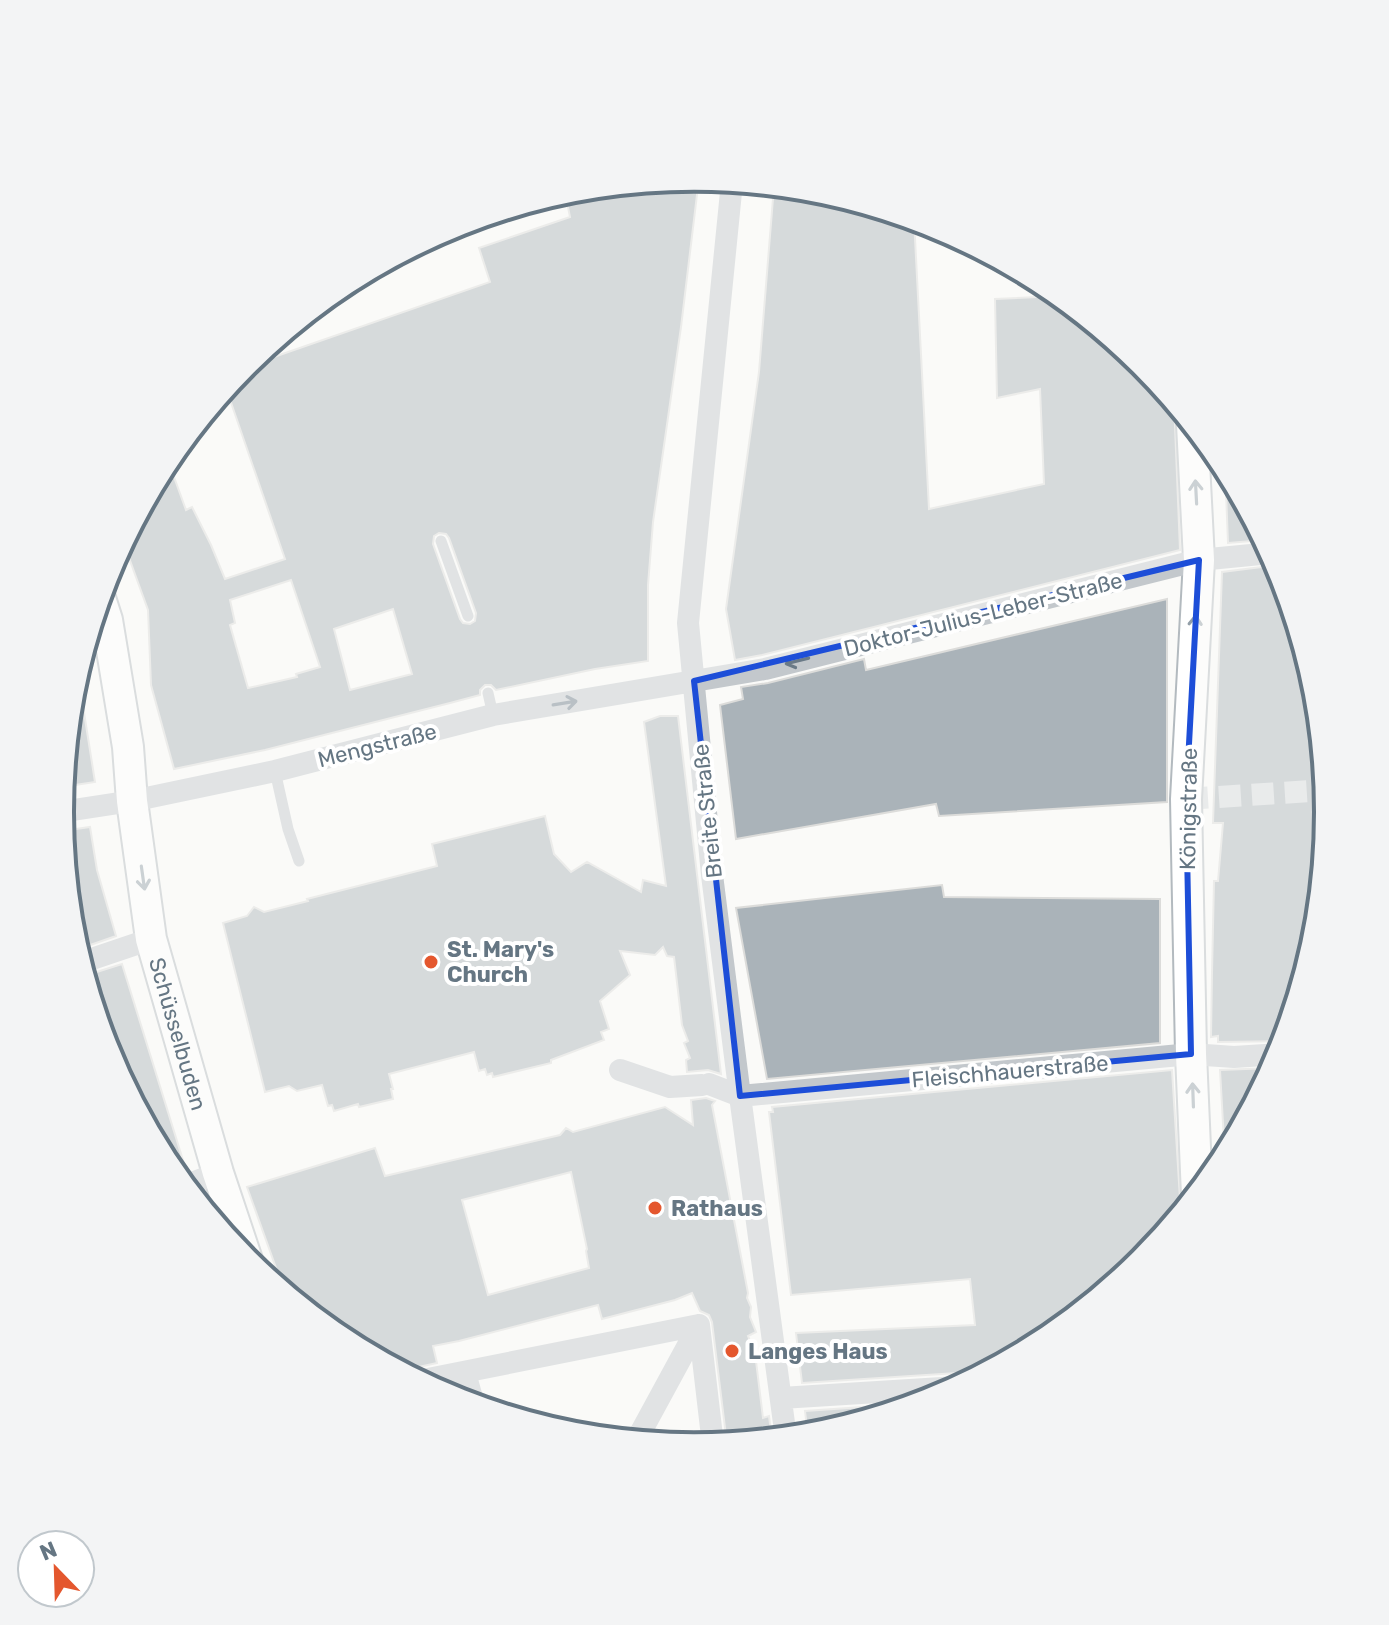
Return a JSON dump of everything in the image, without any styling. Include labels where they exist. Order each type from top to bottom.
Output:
[{"type":"street","name":"Breite Straße","points":[[731,193],[688,623],[712,875],[785,1426]]},
{"type":"street","name":"Königstraße","points":[[1193,444],[1199,560],[1186,799],[1196,1177]]},
{"type":"street","name":"Doktor-Julius-Leber-Straße","points":[[694,681],[765,669],[1199,560],[1258,554]]},
{"type":"street","name":"Schüsselbuden","points":[[106,617],[128,747],[132,801],[151,939],[238,1232]]},
{"type":"street","name":"Mengstraße","points":[[74,810],[275,771],[493,715],[694,681]]},
{"type":"street","points":[[92,959],[151,939]]},
{"type":"street","name":"Fleischhauerstraße","points":[[740,1096],[1191,1054],[1234,1057],[1266,1055]]},
{"type":"street","points":[[620,1070],[670,1087],[706,1084],[740,1096]]},
{"type":"street","points":[[196,1181],[218,1173]]},
{"type":"street","points":[[439,1378],[699,1325]]},
{"type":"street","points":[[642,1431],[699,1325]]},
{"type":"street","points":[[699,1325],[712,1433]]},
{"type":"street","points":[[454,1375],[463,1388]]},
{"type":"street","points":[[781,1398],[923,1389]]},
{"type":"lane","points":[[441,541],[468,616]]},
{"type":"lane","points":[[488,693],[493,715]]},
{"type":"lane","points":[[275,771],[299,861]]},
{"type":"highlighted area","points":[[1199,560],[1186,799],[1191,1054],[740,1096],[694,681]]},
{"type":"building","points":[[697,192],[653,522],[648,585],[648,661],[496,690],[491,685],[485,685],[480,695],[265,750],[174,769],[151,685],[148,610],[129,558],[173,477],[186,510],[192,507],[225,579],[285,559],[230,401],[274,357],[490,282],[479,248],[570,217],[568,205],[573,204],[654,193]],"holes":[[[446,534],[476,613],[475,621],[470,624],[460,619],[433,544],[434,536]],[[291,580],[320,667],[296,674],[297,677],[248,688],[230,625],[235,623],[230,600]],[[393,609],[412,674],[350,690],[334,629]]]},
{"type":"building","points":[[773,197],[855,213],[915,233],[929,509],[1044,484],[1040,389],[997,398],[995,299],[1039,297],[1104,346],[1175,420],[1180,550],[735,660],[726,609],[759,372]]},
{"type":"building","points":[[1226,493],[1252,541],[1228,543]]},
{"type":"building","points":[[1264,567],[1294,652],[1310,732],[1315,812],[1310,893],[1294,973],[1271,1041],[1218,1042],[1218,1036],[1211,1037],[1214,881],[1218,881],[1223,823],[1213,823],[1222,572]]},
{"type":"building","points":[[1167,599],[1167,802],[939,816],[936,804],[736,839],[720,705],[743,699],[741,687],[864,659],[866,670]]},
{"type":"building","points":[[83,707],[95,782],[75,785]]},
{"type":"building","name":"St. Mary's Church","points":[[660,716],[678,716],[721,1074],[708,1070],[687,1072],[686,1060],[690,1058],[684,1043],[688,1041],[682,1025],[674,957],[667,956],[663,947],[655,955],[620,951],[630,975],[600,1001],[609,1029],[601,1032],[604,1040],[551,1060],[551,1063],[493,1077],[492,1073],[487,1075],[485,1069],[479,1071],[474,1052],[389,1074],[393,1099],[334,1111],[332,1105],[328,1106],[322,1085],[297,1091],[289,1086],[265,1092],[223,923],[247,916],[254,907],[264,912],[437,866],[432,844],[545,816],[554,854],[571,872],[587,862],[641,892],[643,880],[666,886],[644,722]]},
{"type":"building","points":[[90,827],[97,870],[116,936],[89,946],[79,893],[74,829]]},
{"type":"building","points":[[942,885],[944,897],[1160,899],[1160,1043],[767,1079],[736,908]]},
{"type":"building","points":[[122,964],[184,1165],[138,1087],[121,1050],[95,973]]},
{"type":"building","points":[[1259,1069],[1224,1136],[1220,1070]]},
{"type":"building","points":[[1172,1070],[1180,1199],[1133,1251],[1072,1305],[1005,1350],[969,1369],[959,1374],[802,1383],[796,1333],[975,1325],[970,1279],[791,1295],[769,1112],[773,1112],[772,1107]]},
{"type":"building","points":[[706,1098],[715,1101],[712,1105],[751,1307],[750,1317],[756,1332],[748,1336],[755,1353],[763,1418],[769,1416],[771,1428],[726,1432],[712,1322],[709,1315],[700,1311],[692,1293],[602,1319],[598,1305],[433,1346],[437,1363],[417,1367],[350,1328],[277,1272],[247,1187],[375,1148],[385,1176],[560,1135],[566,1128],[573,1132],[665,1107],[693,1125],[691,1100]],"holes":[[[571,1172],[589,1268],[488,1295],[462,1200]]]},
{"type":"building","points":[[873,1406],[806,1423],[805,1411]]},
{"type":"tunnel","points":[[1186,799],[1314,791]]},
{"type":"place","name":"St. Mary's Church","points":[[431,962]]},
{"type":"place","name":"Rathaus","points":[[655,1208]]},
{"type":"place","name":"Langes Haus","points":[[732,1351]]}]
